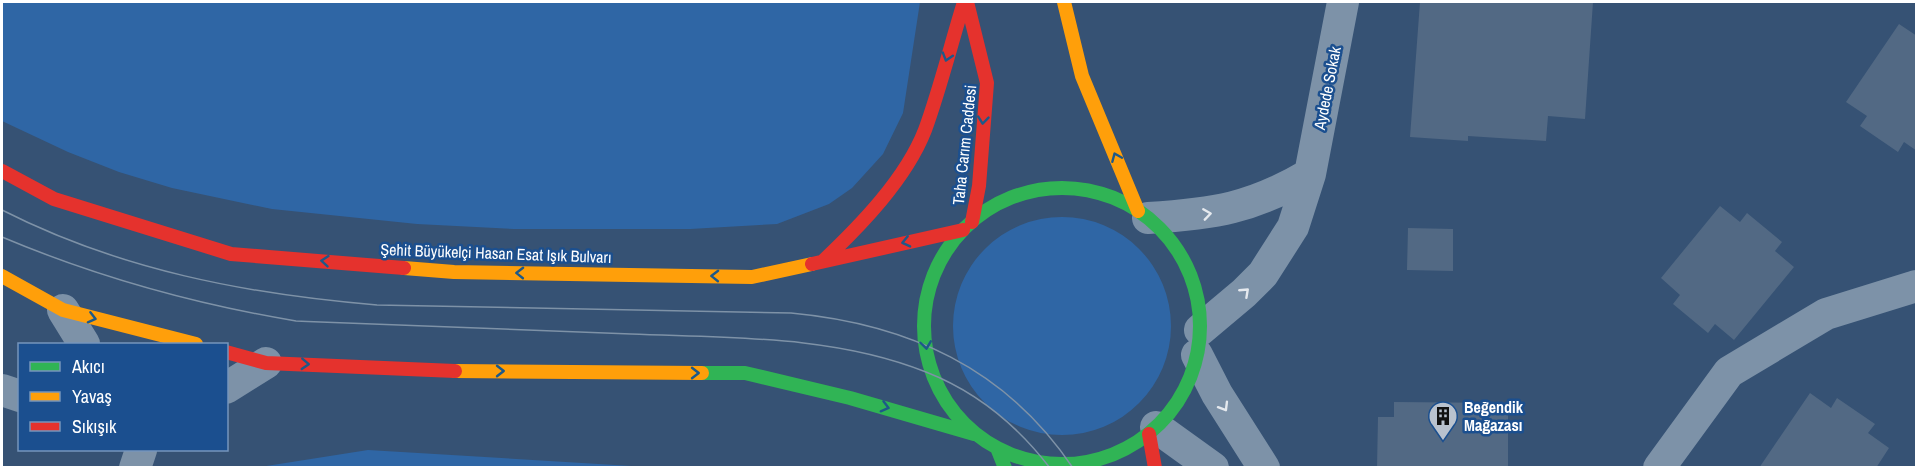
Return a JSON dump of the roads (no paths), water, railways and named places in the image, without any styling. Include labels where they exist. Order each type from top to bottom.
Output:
[{"type":"main road","name":"Taha Carım Caddesi","points":[[966,2],[987,83],[979,186],[968,226]]},
{"type":"main road","points":[[822,261],[852,233],[879,202],[924,132],[966,2]]},
{"type":"main road","points":[[1064,2],[1082,76],[1143,214]]},
{"type":"main road","name":"Şehit Büyükelçi Hasan Esat Işık Bulvarı","points":[[2,171],[54,199],[231,254],[454,272],[752,277],[968,226]]},
{"type":"main road","points":[[1079,188],[1104,194],[1143,214],[1167,235],[1182,256],[1192,279],[1198,304],[1198,343],[1190,380],[1177,402],[1152,430],[1120,452],[1096,460],[1071,464],[1045,464],[1020,458],[997,448],[976,434],[957,417],[942,396],[932,372],[924,327],[927,297],[935,272],[946,250],[968,226],[1004,200],[1028,191],[1079,188]]},
{"type":"main road","points":[[2,276],[63,310],[188,343]]},
{"type":"main road","points":[[228,353],[266,363],[452,371],[745,373],[850,398],[976,434]]},
{"type":"main road","points":[[1152,430],[1155,468]]},
{"type":"main road","points":[[997,448],[1005,468]]},
{"type":"street","name":"Aydede Sokak","points":[[1198,343],[1279,252],[1297,219],[1310,174],[1343,2]]},
{"type":"street","points":[[1143,214],[1226,211],[1284,190],[1310,174]]},
{"type":"street","points":[[1659,468],[1729,372],[1826,314],[1917,286]]},
{"type":"street","points":[[63,310],[83,343]]},
{"type":"street","points":[[1198,343],[1217,394],[1264,468]]},
{"type":"street","points":[[228,387],[266,363]]},
{"type":"street","points":[[2,390],[18,395]]},
{"type":"street","points":[[1152,430],[1213,468]]},
{"type":"street","points":[[135,468],[141,451]]},
{"type":"tram line","points":[[2,210],[92,249],[138,264],[232,286],[280,294],[377,305],[791,313],[875,328],[951,357],[985,378],[1017,403],[1046,433],[1073,468]]},
{"type":"tram line","points":[[2,237],[74,265],[146,288],[296,321],[743,338],[855,351],[926,372],[962,389],[1010,424],[1050,468]]},
{"type":"place","name":"Beğendik Mağazası","points":[[1443,442]]}]
